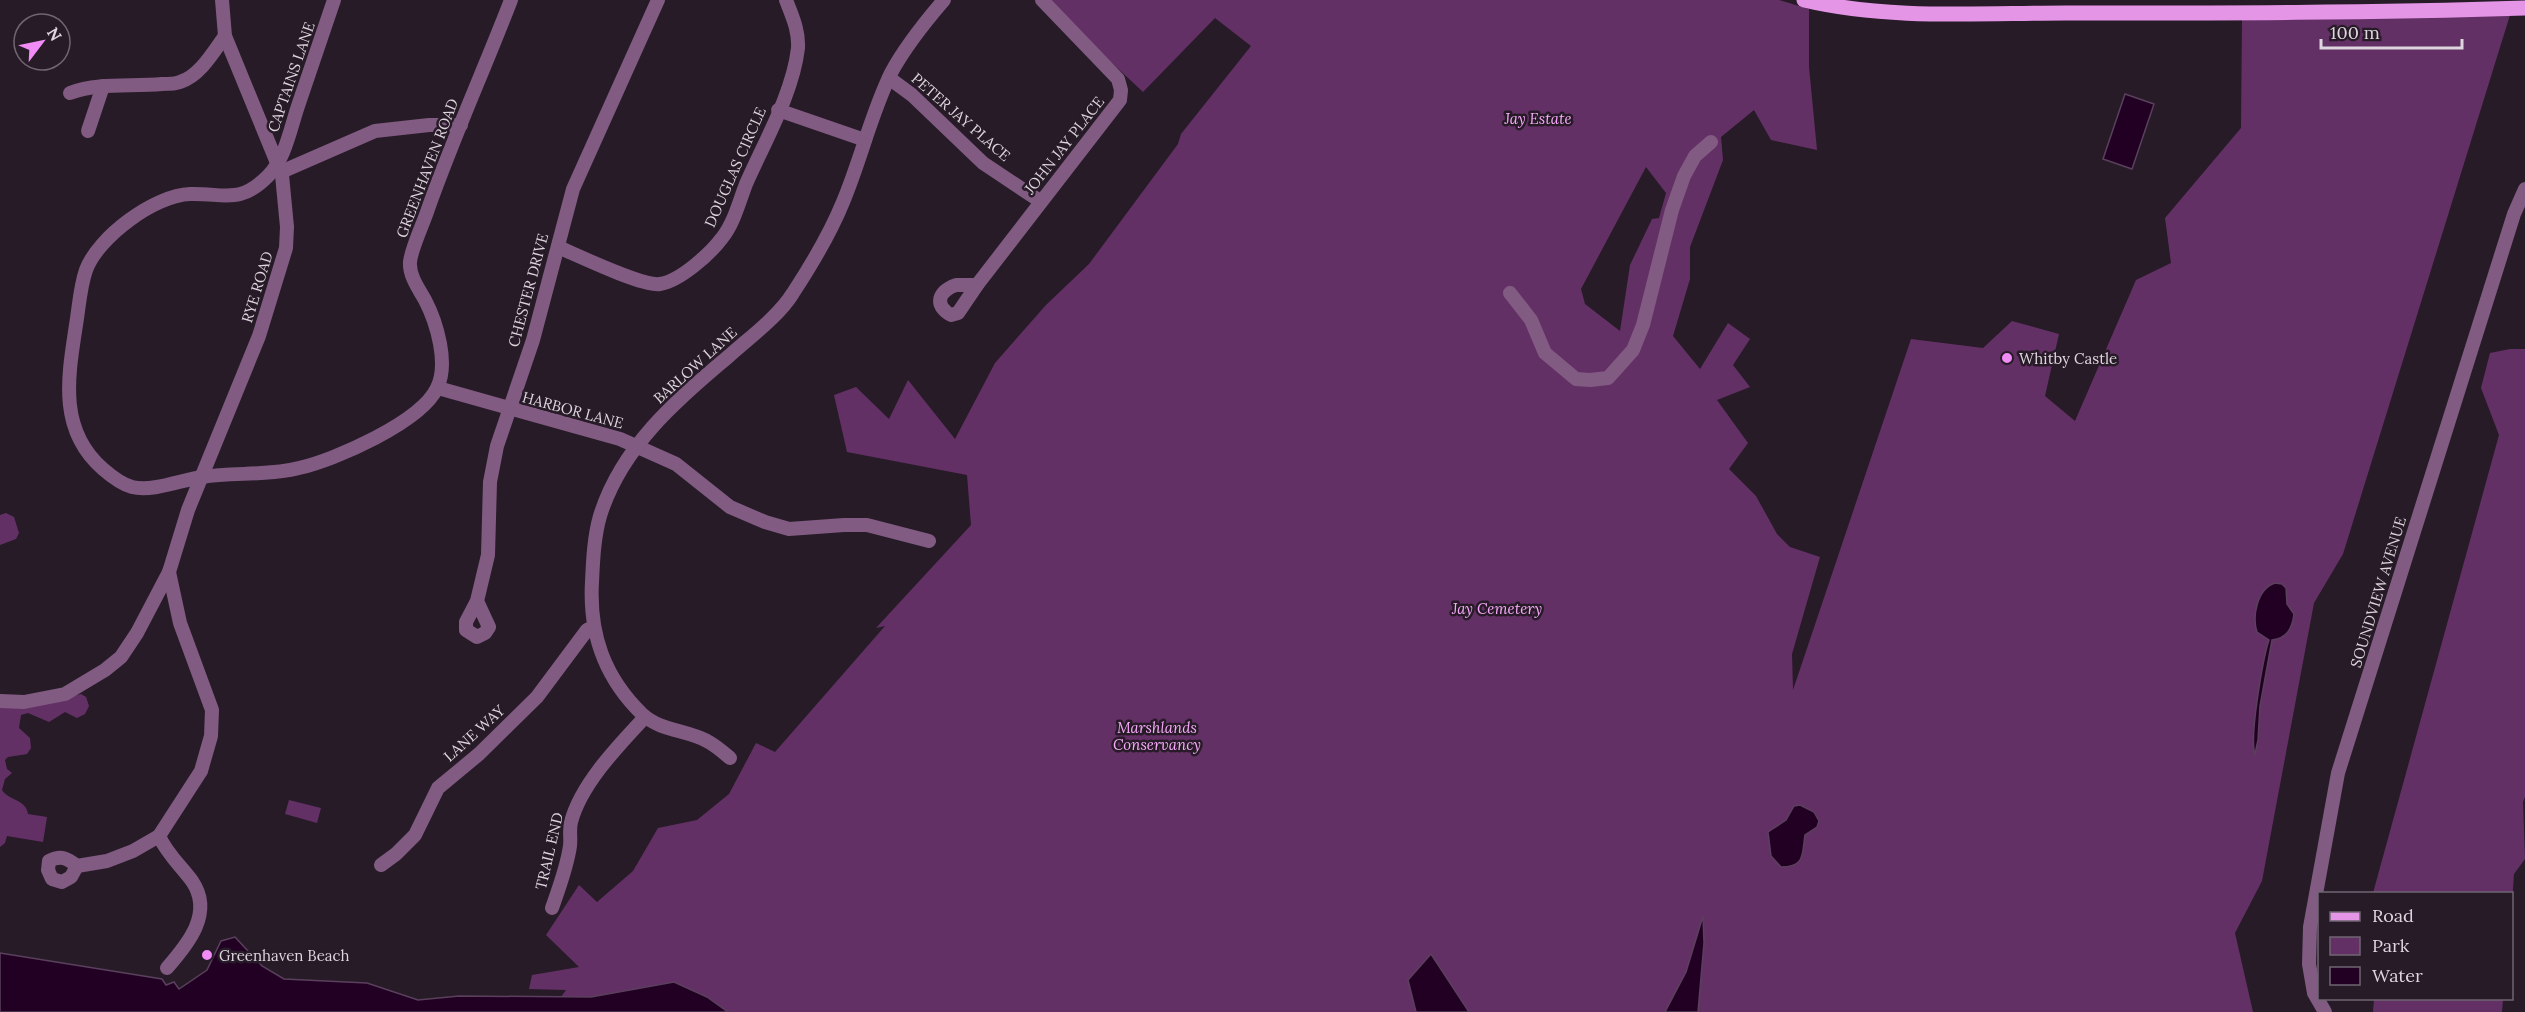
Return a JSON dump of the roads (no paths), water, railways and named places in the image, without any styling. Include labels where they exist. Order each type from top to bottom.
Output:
[{"type":"main road","points":[[1804,0],[1825,5],[1889,6],[1951,15],[2223,7],[2406,12],[2525,8]]},
{"type":"street","name":"RYE ROAD","points":[[202,477],[259,336],[286,248],[287,227],[280,169],[225,36],[222,0]]},
{"type":"street","name":"CAPTAINS LANE","points":[[280,169],[334,0]]},
{"type":"street","name":"GREENHAVEN ROAD","points":[[438,388],[442,360],[437,326],[413,279],[410,262],[434,192],[511,0]]},
{"type":"street","name":"CHESTER DRIVE","points":[[477,601],[489,555],[492,473],[497,446],[533,340],[573,189],[658,0]]},
{"type":"street","name":"DOUGLAS CIRCLE","points":[[558,247],[643,281],[659,284],[690,268],[712,250],[724,236],[790,83],[798,48],[797,27],[786,0]]},
{"type":"street","name":"BARLOW LANE","points":[[730,758],[707,741],[669,729],[645,717],[621,690],[604,664],[593,627],[593,558],[600,516],[617,476],[637,446],[679,399],[755,333],[791,296],[826,238],[843,202],[889,78],[923,25],[944,0]]},
{"type":"street","name":"JOHN JAY PLACE","points":[[977,285],[1120,99],[1121,90],[1118,79],[1042,0]]},
{"type":"street","points":[[70,93],[82,88],[135,87],[181,82],[204,63],[225,36]]},
{"type":"street","name":"PETER JAY PLACE","points":[[889,78],[912,95],[983,163],[1040,201]]},
{"type":"street","points":[[88,131],[103,86]]},
{"type":"street","points":[[778,110],[865,140]]},
{"type":"street","points":[[438,388],[400,425],[356,447],[299,468],[202,477],[158,486],[134,488],[110,475],[89,457],[75,429],[69,402],[68,375],[87,269],[99,247],[122,226],[155,205],[170,198],[189,194],[238,196],[251,190],[280,169],[375,131],[429,125],[461,125]]},
{"type":"street","points":[[1510,293],[1532,320],[1545,353],[1576,379],[1608,378],[1633,350],[1643,326],[1672,210],[1684,176],[1695,156],[1711,142]]},
{"type":"street","name":"SOUNDVIEW AVENUE","points":[[2318,1000],[2314,993],[2309,964],[2310,927],[2338,774],[2514,214],[2525,189]]},
{"type":"street","name":"HARBOR LANE","points":[[438,388],[620,439],[676,464],[730,507],[789,530],[867,525],[929,541]]},
{"type":"street","points":[[0,701],[24,702],[73,691],[121,657],[164,603],[169,572],[188,510],[202,477]]},
{"type":"street","points":[[77,866],[107,861],[133,851],[159,836],[201,771],[212,723],[212,710],[164,603],[169,572]]},
{"type":"street","name":"LANE WAY","points":[[381,865],[415,835],[438,788],[479,754],[537,697],[587,630],[593,627]]},
{"type":"street","name":"TRAIL END","points":[[552,908],[564,874],[570,846],[571,824],[579,800],[615,750],[645,717]]},
{"type":"street","points":[[159,836],[200,897],[197,926],[185,946],[167,968]]},
{"type":"water","points":[[2125,94],[2154,104],[2132,169],[2103,159]]},
{"type":"water","points":[[2275,583],[2282,584],[2286,588],[2287,604],[2294,614],[2288,632],[2272,640],[2260,706],[2255,754],[2255,716],[2269,640],[2257,632],[2255,618],[2260,597],[2269,586]]},
{"type":"water","points":[[1800,805],[1814,812],[1819,821],[1817,827],[1805,835],[1803,853],[1799,862],[1795,865],[1781,867],[1771,856],[1768,832],[1786,820],[1794,806]]},
{"type":"water","points":[[1703,916],[1704,943],[1698,1012],[1665,1012],[1686,972]]},
{"type":"water","points":[[235,937],[262,966],[284,979],[367,983],[418,1000],[459,996],[591,997],[674,982],[707,997],[728,1012],[0,1012],[0,953],[162,979],[166,985],[174,982],[179,989],[207,970],[221,941]]},
{"type":"water","points":[[1431,954],[1469,1012],[1416,1012],[1408,980]]},
{"type":"place","name":"Whitby Castle","points":[[2007,358]]},
{"type":"place","name":"Greenhaven Beach","points":[[207,955]]},
{"type":"park label","name":"Jay Estate","points":[[1538,118]]},
{"type":"park label","name":"Jay Cemetery","points":[[1497,608]]},
{"type":"park label","name":"Marshlands Conservancy","points":[[1157,736]]}]
